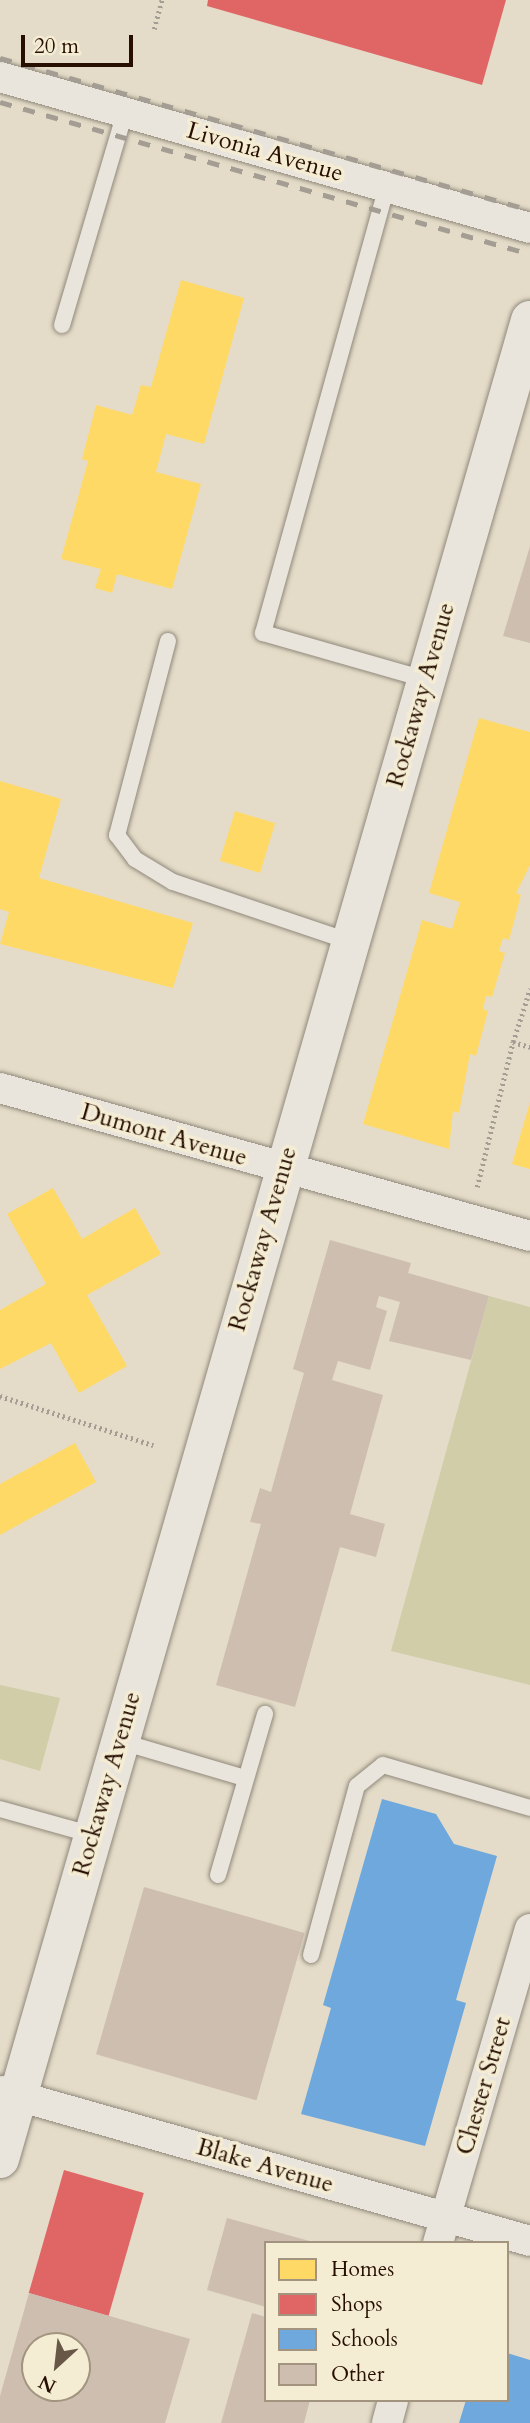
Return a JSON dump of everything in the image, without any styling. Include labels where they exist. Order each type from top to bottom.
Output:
[{"type":"street","name":"Livonia Avenue","points":[[0,77],[530,228]]},
{"type":"street","name":"Rockaway Avenue","points":[[0,2160],[9,2093],[93,1835],[348,941],[530,320]]},
{"type":"street","name":"Dumont Avenue","points":[[0,1088],[530,1236]]},
{"type":"street","name":"Chester Street","points":[[442,2230],[530,1929]]},
{"type":"street","name":"Blake Avenue","points":[[9,2093],[442,2230],[530,2241]]},
{"type":"street","points":[[387,2423],[392,2402]]},
{"type":"lane","points":[[62,325],[125,112]]},
{"type":"lane","points":[[387,186],[263,633],[425,679]]},
{"type":"lane","points":[[168,641],[117,835],[135,859],[173,882],[348,941]]},
{"type":"lane","points":[[218,1875],[265,1714]]},
{"type":"lane","points":[[119,1741],[245,1778]]},
{"type":"lane","points":[[311,1955],[357,1786],[383,1765],[530,1808]]},
{"type":"lane","points":[[0,1808],[93,1835]]},
{"type":"path","points":[[155,29],[162,0]]},
{"type":"path","points":[[470,1220],[513,1042],[530,989]]},
{"type":"path","points":[[513,1042],[530,1046]]},
{"type":"path","points":[[0,1396],[153,1445]]},
{"type":"shaded area","points":[[489,1296],[530,1307],[530,1685],[391,1651]]},
{"type":"shaded area","points":[[0,1685],[60,1698],[40,1771],[0,1759]]},
{"type":"building: Homes","points":[[181,280],[244,298],[204,444],[166,434],[156,472],[201,484],[172,589],[117,574],[112,593],[95,588],[101,569],[61,559],[88,461],[82,459],[96,405],[132,415],[141,385],[151,387]]},
{"type":"building: Homes","points":[[479,718],[530,732],[530,865],[516,893],[521,895],[509,940],[503,938],[499,951],[505,953],[492,997],[486,996],[483,1009],[488,1011],[476,1056],[470,1054],[459,1113],[453,1111],[449,1149],[363,1124],[422,920],[452,929],[460,902],[429,893]]},
{"type":"building: Homes","points":[[0,781],[61,799],[39,878],[193,923],[173,988],[0,944],[9,912],[0,909]]},
{"type":"building: Homes","points":[[235,811],[275,823],[260,873],[220,861]]},
{"type":"building: Homes","points":[[530,1102],[530,1169],[512,1164]]},
{"type":"building: Homes","points":[[53,1188],[82,1239],[135,1208],[161,1254],[87,1295],[127,1366],[79,1393],[51,1343],[0,1369],[0,1310],[46,1284],[7,1214]]},
{"type":"building: Homes","points":[[75,1443],[96,1482],[0,1535],[0,1484]]},
{"type":"building: Shops","points":[[208,0],[506,0],[482,85],[207,6]]},
{"type":"building: Shops","points":[[64,2170],[144,2193],[109,2316],[29,2293]]},
{"type":"building: Schools","points":[[382,1799],[436,1814],[454,1844],[497,1856],[456,2000],[466,2003],[425,2146],[301,2114],[331,2008],[323,2005]]},
{"type":"building: Schools","points":[[509,2354],[530,2360],[530,2423],[459,2423],[465,2402],[509,2402]]},
{"type":"building: Other","points":[[530,546],[530,643],[503,636]]},
{"type":"building: Other","points":[[330,1240],[411,1263],[408,1273],[489,1296],[471,1360],[389,1341],[400,1302],[379,1296],[376,1307],[387,1311],[370,1370],[338,1361],[332,1380],[383,1395],[350,1514],[385,1524],[376,1557],[340,1547],[295,1707],[216,1685],[261,1524],[250,1522],[260,1488],[271,1492],[304,1373],[293,1369]]},
{"type":"building: Other","points":[[144,1887],[305,1933],[257,2100],[96,2054]]},
{"type":"building: Other","points":[[227,2218],[309,2241],[264,2241],[264,2306],[207,2290]]},
{"type":"building: Other","points":[[29,2293],[190,2339],[165,2423],[0,2423],[0,2396]]},
{"type":"building: Other","points":[[252,2313],[264,2316],[264,2402],[309,2402],[304,2423],[221,2423]]},
{"type":"railway","points":[[0,58],[530,210]]},
{"type":"railway","points":[[0,102],[530,254]]}]
